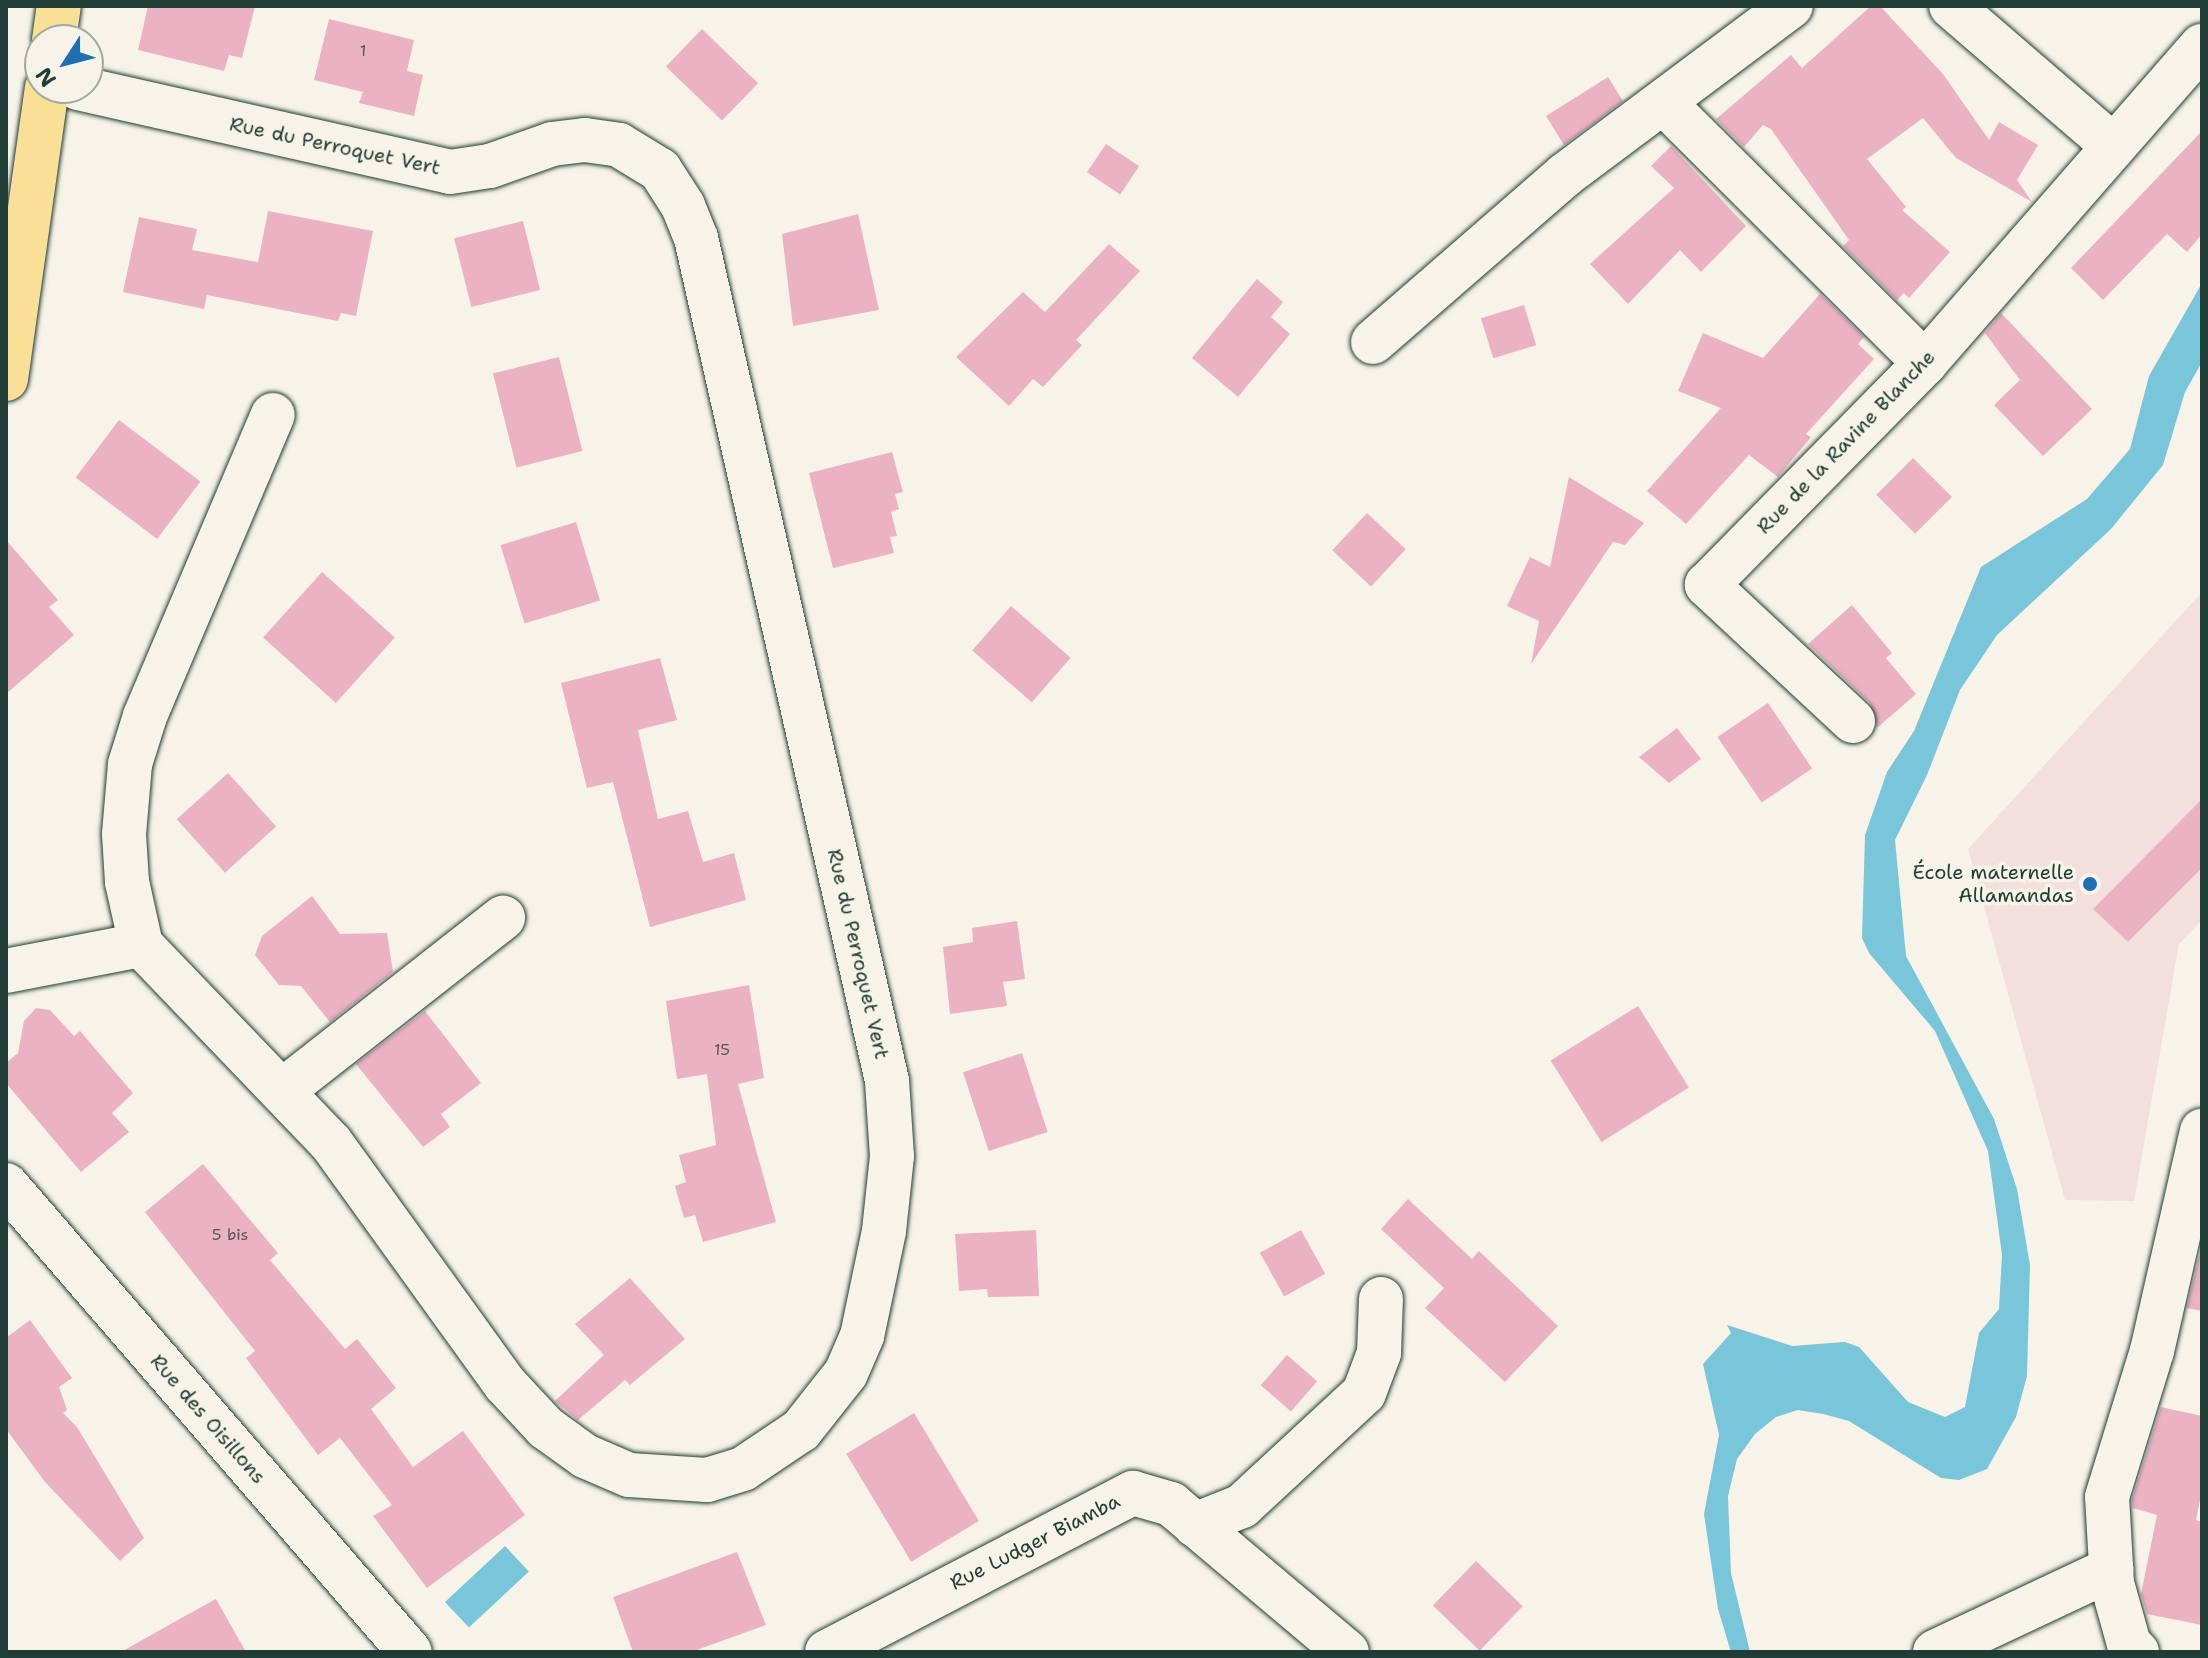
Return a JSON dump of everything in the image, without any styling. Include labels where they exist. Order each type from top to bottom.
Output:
[{"type":"main road","points":[[6,379],[45,104]]},
{"type":"street","points":[[1373,342],[1565,175],[1665,104],[1791,6]]},
{"type":"street","points":[[1951,6],[2113,146]]},
{"type":"street","name":"Rue de la Ravine Blanche","points":[[1853,721],[1707,585],[1925,363],[2202,46]]},
{"type":"street","name":"Rue du Perroquet Vert","points":[[104,94],[450,172],[490,166],[552,144],[585,140],[619,145],[639,153],[673,187],[696,238],[887,1081],[892,1156],[884,1231],[862,1336],[846,1373],[801,1430],[743,1469],[707,1480],[668,1480],[629,1475],[585,1456],[546,1428],[505,1384],[331,1143],[141,945]]},
{"type":"street","points":[[1665,104],[1925,363]]},
{"type":"street","points":[[6,971],[141,945],[127,882],[124,834],[130,764],[145,716],[273,415]]},
{"type":"street","points":[[282,1091],[503,918]]},
{"type":"street","points":[[2137,1652],[2129,1644],[2111,1569],[2107,1497],[2152,1351],[2202,1131]]},
{"type":"street","name":"Rue des Oisillons","points":[[6,1185],[410,1652]]},
{"type":"street","points":[[1195,1525],[1242,1506],[1364,1393],[1379,1353],[1381,1299]]},
{"type":"street","name":"Rue Ludger Biamba","points":[[827,1652],[1117,1497],[1150,1495],[1195,1525],[1347,1652]]},
{"type":"street","points":[[1935,1652],[2111,1569]]},
{"type":"shaded area","name":"École maternelle Allamandas","points":[[2202,592],[2202,920],[2179,944],[2134,1201],[2065,1200],[1968,849]]},
{"type":"water","points":[[2202,283],[2202,362],[2185,392],[2163,465],[2111,529],[1997,635],[1960,690],[1927,775],[1895,840],[1906,956],[1994,1119],[2017,1189],[2030,1265],[2027,1376],[2016,1417],[1987,1469],[1959,1480],[1941,1478],[1849,1421],[1823,1414],[1798,1410],[1776,1417],[1755,1434],[1737,1459],[1728,1496],[1731,1573],[1750,1652],[1731,1652],[1718,1609],[1704,1514],[1719,1435],[1703,1364],[1731,1333],[1727,1325],[1792,1346],[1845,1342],[1859,1347],[1908,1402],[1945,1417],[1965,1407],[1979,1333],[1999,1309],[2002,1255],[1988,1151],[1935,1031],[1869,953],[1862,938],[1865,835],[1887,772],[1914,731],[1981,567],[2087,499],[2130,449],[2149,376]]},
{"type":"water","points":[[505,1546],[529,1572],[469,1628],[445,1602]]},
{"type":"building","points":[[148,6],[255,6],[242,58],[229,55],[224,71],[138,50]]},
{"type":"building","points":[[1871,6],[1880,6],[1943,74],[1989,140],[1999,122],[2038,145],[2017,180],[2032,202],[1956,158],[1923,118],[1867,159],[1906,207],[1902,210],[1950,252],[1909,298],[1904,293],[1897,300],[1843,246],[1849,240],[1771,129],[1763,125],[1744,147],[1716,119],[1791,55],[1802,68]]},
{"type":"building","points":[[329,19],[414,40],[407,71],[423,75],[414,116],[359,103],[363,92],[314,80]]},
{"type":"building","points":[[702,29],[758,83],[722,121],[666,66]]},
{"type":"building","points":[[1608,77],[1623,101],[1564,145],[1546,116]]},
{"type":"building","points":[[2202,131],[2202,234],[2187,252],[2167,234],[2103,300],[2071,268]]},
{"type":"building","points":[[1106,144],[1139,166],[1120,195],[1087,172]]},
{"type":"building","points":[[1671,146],[1746,226],[1701,272],[1680,250],[1628,304],[1590,264],[1674,188],[1651,166]]},
{"type":"building","points":[[268,211],[373,231],[356,316],[341,313],[338,321],[207,295],[204,309],[123,292],[139,217],[197,229],[192,250],[258,262]]},
{"type":"building","points":[[858,214],[879,310],[793,326],[782,234]]},
{"type":"building","points":[[523,221],[540,290],[471,307],[454,238]]},
{"type":"building","points":[[1109,244],[1140,271],[1076,340],[1082,345],[1043,387],[1033,379],[1009,406],[956,357],[1023,292],[1045,312]]},
{"type":"building","points":[[1257,279],[1283,302],[1271,317],[1290,334],[1238,397],[1192,358]]},
{"type":"building","points":[[1820,294],[1864,337],[1858,344],[1874,359],[1806,434],[1811,437],[1778,477],[1749,455],[1686,524],[1647,491],[1721,408],[1678,391],[1703,333],[1763,358]]},
{"type":"building","points":[[1524,305],[1536,345],[1493,358],[1481,318]]},
{"type":"building","points":[[2001,313],[2092,409],[2043,456],[1994,405],[2020,380],[1985,333]]},
{"type":"building","points":[[559,357],[582,451],[516,468],[493,373]]},
{"type":"building","points":[[119,420],[200,481],[157,539],[76,478]]},
{"type":"building","points":[[892,452],[903,492],[895,494],[899,509],[891,512],[897,536],[890,537],[894,553],[833,568],[809,473]]},
{"type":"building","points":[[1913,458],[1952,497],[1915,534],[1876,495]]},
{"type":"building","points":[[1569,477],[1644,523],[1625,545],[1613,542],[1531,664],[1539,621],[1507,606],[1530,557],[1550,567]]},
{"type":"building","points":[[1367,513],[1406,549],[1371,586],[1332,550]]},
{"type":"building","points":[[576,522],[600,600],[524,624],[500,545]]},
{"type":"building","points":[[6,540],[58,600],[49,607],[74,635],[6,694]]},
{"type":"building","points":[[322,572],[395,638],[336,703],[263,637]]},
{"type":"building","points":[[1852,605],[1892,653],[1886,658],[1916,694],[1877,728],[1870,703],[1808,644]]},
{"type":"building","points":[[1011,606],[1071,658],[1032,702],[972,651]]},
{"type":"building","points":[[660,658],[677,720],[638,730],[658,819],[688,811],[703,862],[734,853],[746,900],[650,927],[613,782],[587,788],[561,683]]},
{"type":"building","points":[[1768,703],[1812,768],[1762,803],[1717,737]]},
{"type":"building","points":[[1677,728],[1701,759],[1669,783],[1639,757]]},
{"type":"building","points":[[228,773],[276,827],[225,873],[177,819]]},
{"type":"building","points":[[2202,799],[2202,868],[2128,942],[2093,909]]},
{"type":"building","points":[[312,896],[340,934],[387,933],[393,972],[330,1022],[301,986],[279,985],[255,955],[262,936]]},
{"type":"building","points":[[1017,921],[1025,979],[1003,982],[1007,1006],[950,1014],[943,947],[973,942],[972,928]]},
{"type":"building","points":[[749,985],[764,1078],[738,1084],[776,1222],[703,1242],[695,1215],[684,1218],[675,1186],[686,1182],[679,1155],[716,1145],[707,1074],[677,1079],[666,1001]]},
{"type":"building","points":[[1638,1006],[1689,1087],[1602,1142],[1551,1061]]},
{"type":"building","points":[[36,1008],[50,1010],[74,1036],[80,1031],[133,1093],[112,1113],[129,1132],[81,1172],[6,1083],[6,1063],[18,1053],[24,1021]]},
{"type":"building","points":[[425,1011],[481,1083],[441,1114],[450,1127],[423,1147],[356,1064]]},
{"type":"building","points":[[1022,1053],[1048,1132],[989,1151],[963,1072]]},
{"type":"building","points":[[203,1164],[278,1253],[270,1260],[345,1349],[357,1339],[396,1388],[371,1409],[413,1467],[463,1431],[525,1515],[427,1588],[373,1516],[392,1505],[340,1438],[318,1455],[246,1358],[255,1351],[145,1212]]},
{"type":"building","points":[[1408,1199],[1472,1259],[1479,1251],[1558,1326],[1505,1382],[1425,1308],[1444,1288],[1381,1229]]},
{"type":"building","points":[[1036,1230],[1039,1296],[988,1297],[987,1289],[959,1291],[955,1234]]},
{"type":"building","points":[[1301,1230],[1325,1274],[1284,1297],[1260,1253]]},
{"type":"building","points":[[2202,1244],[2202,1311],[2187,1308]]},
{"type":"building","points":[[630,1278],[685,1339],[630,1385],[625,1380],[578,1420],[555,1401],[604,1355],[575,1324]]},
{"type":"building","points":[[30,1320],[72,1378],[59,1387],[67,1410],[63,1413],[77,1427],[144,1538],[120,1561],[45,1482],[6,1429],[6,1338]]},
{"type":"building","points":[[1287,1355],[1317,1381],[1291,1411],[1261,1385]]},
{"type":"building","points":[[2161,1407],[2202,1416],[2202,1491],[2196,1520],[2202,1522],[2202,1625],[2147,1614],[2141,1594],[2157,1515],[2133,1508],[2132,1500]]},
{"type":"building","points":[[914,1413],[979,1521],[911,1562],[846,1454]]},
{"type":"building","points":[[737,1552],[766,1625],[691,1652],[633,1652],[613,1597]]},
{"type":"building","points":[[1476,1561],[1523,1606],[1480,1651],[1433,1606]]},
{"type":"building","points":[[216,1599],[246,1652],[121,1652],[176,1621]]},
{"type":"place","name":"École maternelle Allamandas","points":[[2090,884]]}]
